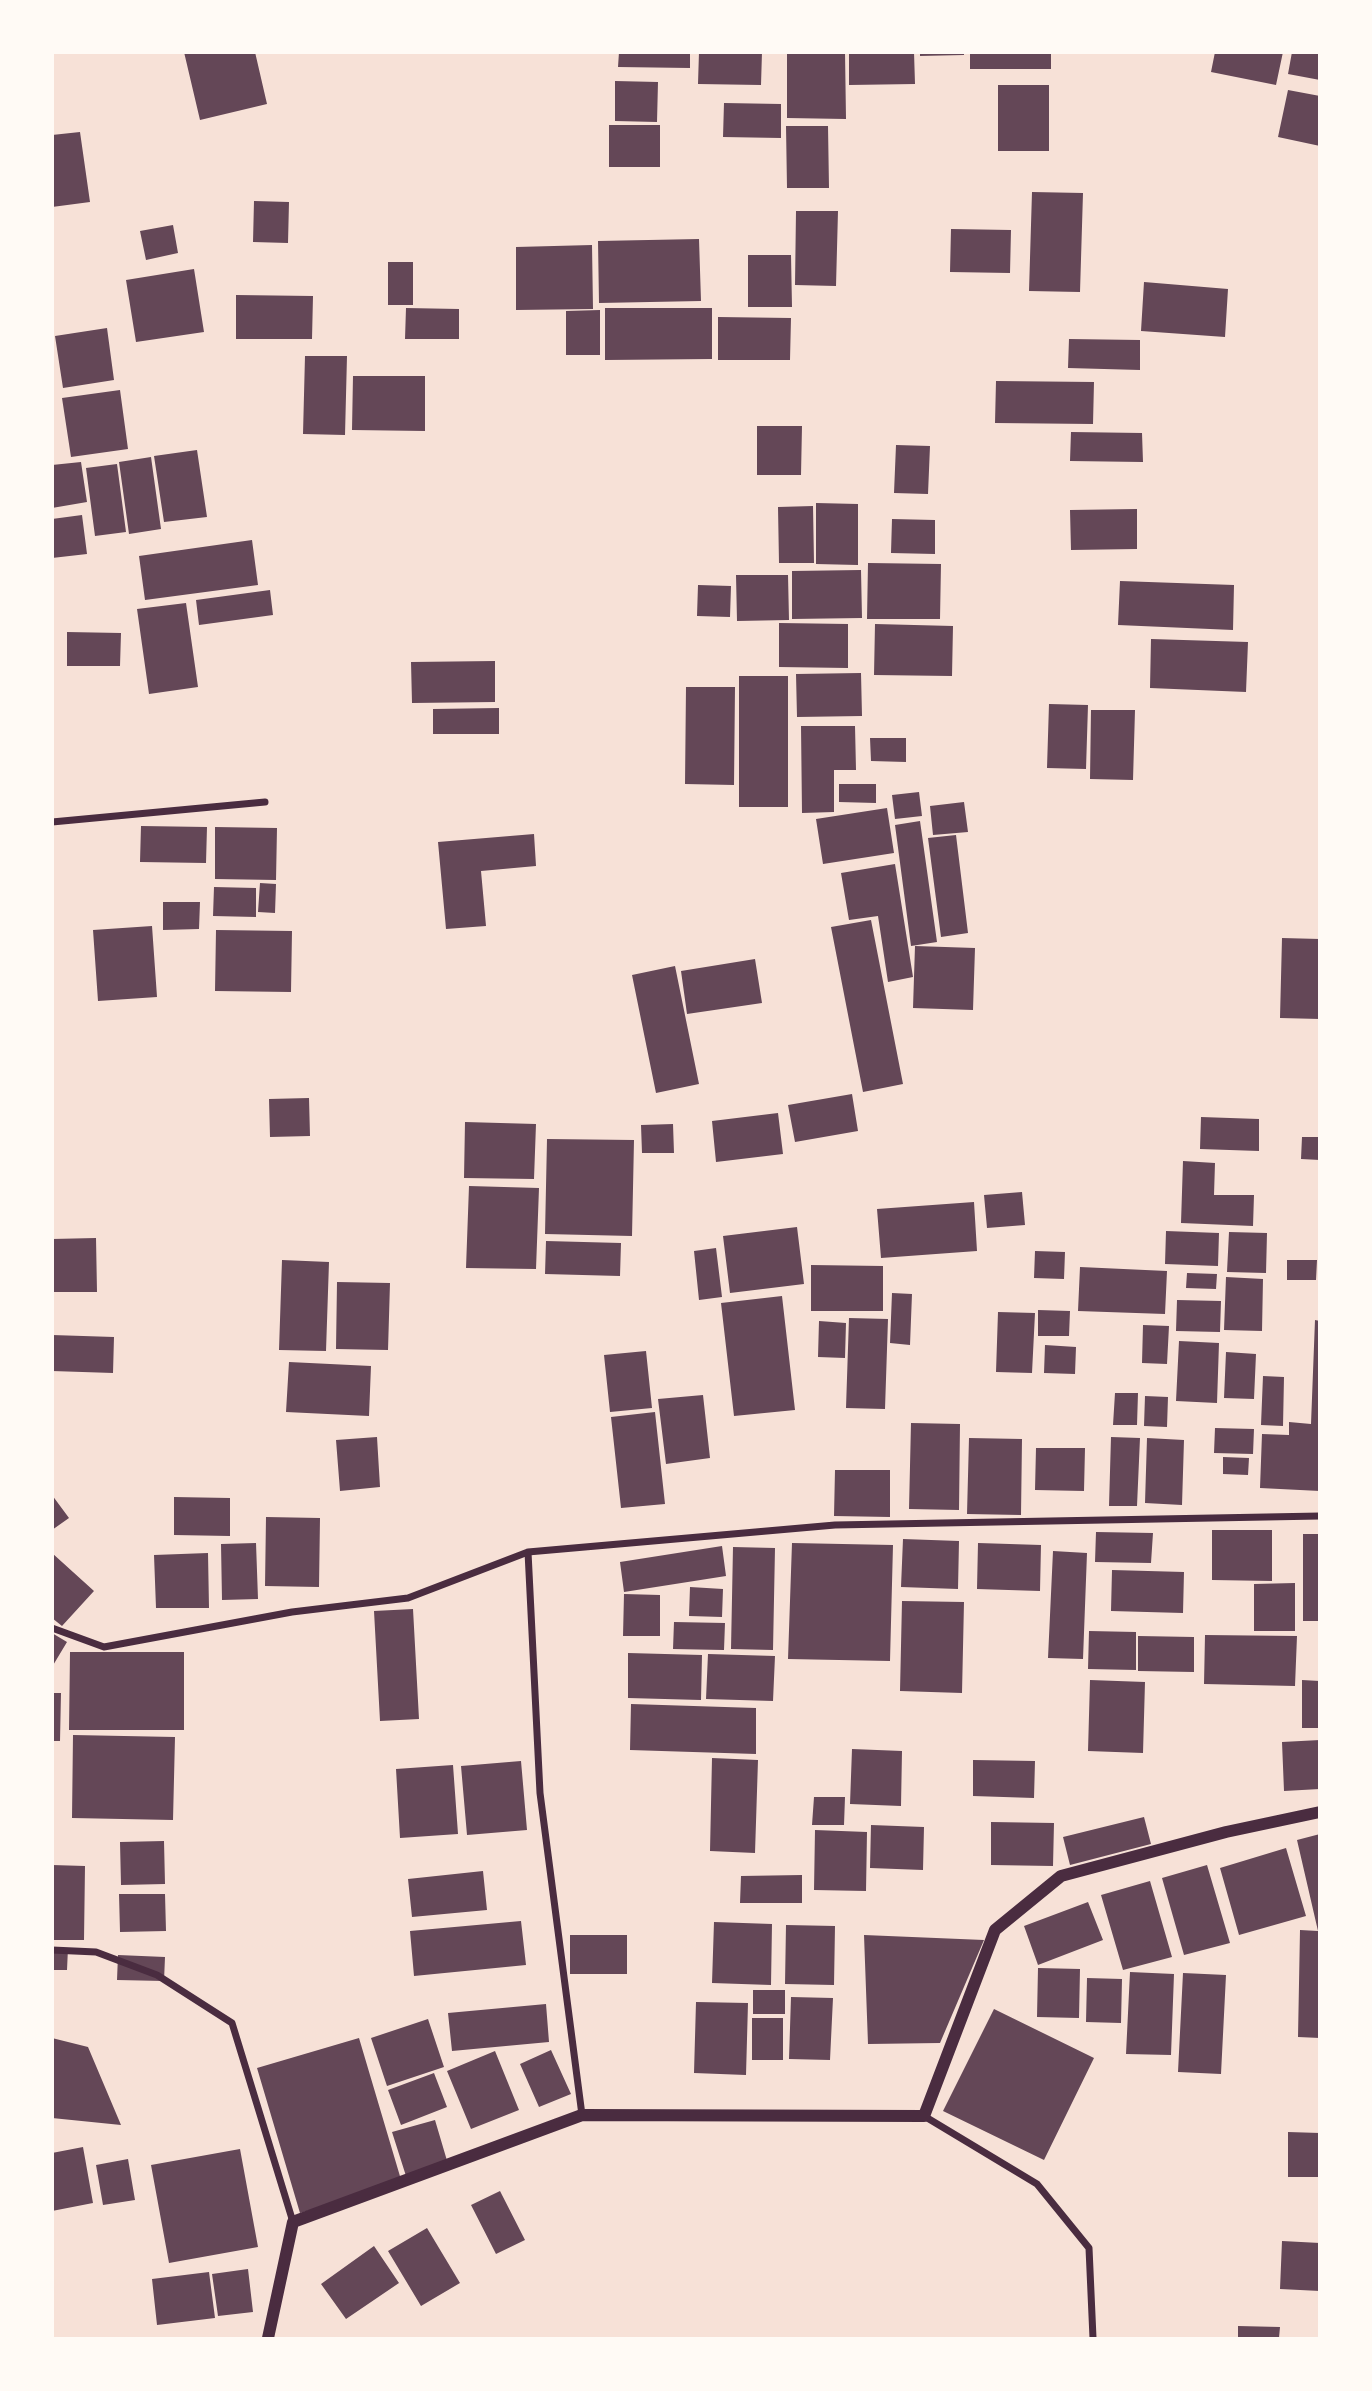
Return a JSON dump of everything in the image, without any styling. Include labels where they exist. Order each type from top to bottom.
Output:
[{"type":"street","points":[[52,822],[265,802]]},
{"type":"street","points":[[52,1628],[104,1647],[292,1612],[408,1598],[528,1552],[835,1525],[1320,1516]]},
{"type":"street","points":[[528,1552],[540,1793],[582,2115]]},
{"type":"street","points":[[925,2116],[995,1930],[1061,1876],[1226,1832],[1320,1812]]},
{"type":"street","points":[[52,1950],[96,1952],[157,1975],[232,2023],[293,2222],[268,2339]]},
{"type":"street","points":[[293,2222],[582,2115],[925,2116],[1037,2184],[1089,2248],[1093,2339]]},
{"type":"building","points":[[184,52],[255,52],[267,104],[200,120]]},
{"type":"building","points":[[619,52],[690,52],[690,68],[618,67]]},
{"type":"building","points":[[699,52],[762,52],[761,85],[698,84]]},
{"type":"building","points":[[787,52],[845,52],[846,119],[787,118]]},
{"type":"building","points":[[849,52],[914,52],[915,84],[849,85]]},
{"type":"building","points":[[920,52],[964,52],[964,55],[920,56]]},
{"type":"building","points":[[970,52],[1051,52],[1051,69],[970,69]]},
{"type":"building","points":[[1215,52],[1283,52],[1276,85],[1211,72]]},
{"type":"building","points":[[1292,52],[1320,52],[1320,80],[1288,74]]},
{"type":"building","points":[[615,81],[658,82],[657,122],[615,121]]},
{"type":"building","points":[[998,85],[1049,85],[1049,151],[998,151]]},
{"type":"building","points":[[1288,90],[1320,96],[1320,146],[1278,137]]},
{"type":"building","points":[[724,103],[781,104],[781,138],[723,137]]},
{"type":"building","points":[[609,125],[660,125],[660,167],[609,167]]},
{"type":"building","points":[[786,126],[828,126],[829,188],[787,188]]},
{"type":"building","points":[[80,132],[90,202],[52,207],[52,135]]},
{"type":"building","points":[[1032,192],[1083,193],[1080,292],[1029,291]]},
{"type":"building","points":[[254,201],[289,202],[288,243],[253,242]]},
{"type":"building","points":[[796,211],[838,211],[836,286],[795,285]]},
{"type":"building","points":[[173,225],[178,253],[146,260],[140,231]]},
{"type":"building","points":[[951,229],[1011,230],[1010,273],[950,272]]},
{"type":"building","points":[[699,239],[701,301],[599,303],[598,241]]},
{"type":"building","points":[[592,245],[593,309],[516,310],[516,247]]},
{"type":"building","points":[[748,255],[791,255],[792,307],[748,307]]},
{"type":"building","points":[[388,262],[413,262],[413,305],[388,305]]},
{"type":"building","points":[[194,269],[204,332],[136,342],[126,280]]},
{"type":"building","points":[[1144,282],[1228,289],[1225,337],[1141,331]]},
{"type":"building","points":[[236,295],[313,296],[312,339],[236,339]]},
{"type":"building","points":[[406,308],[459,309],[459,339],[405,339]]},
{"type":"building","points":[[605,308],[712,308],[712,359],[605,360]]},
{"type":"building","points":[[600,310],[600,355],[566,355],[566,311]]},
{"type":"building","points":[[718,317],[791,318],[790,360],[718,360]]},
{"type":"building","points":[[107,328],[114,380],[63,388],[55,336]]},
{"type":"building","points":[[1069,339],[1140,340],[1140,370],[1068,368]]},
{"type":"building","points":[[305,356],[347,356],[345,435],[303,434]]},
{"type":"building","points":[[353,376],[425,376],[425,431],[352,430]]},
{"type":"building","points":[[996,381],[1094,382],[1093,424],[995,423]]},
{"type":"building","points":[[120,390],[128,449],[71,457],[62,398]]},
{"type":"building","points":[[757,426],[802,426],[801,475],[757,475]]},
{"type":"building","points":[[1071,432],[1142,433],[1143,462],[1070,461]]},
{"type":"building","points":[[896,445],[930,446],[928,494],[894,493]]},
{"type":"building","points":[[197,450],[207,517],[164,522],[154,456]]},
{"type":"building","points":[[151,457],[161,529],[129,534],[119,462]]},
{"type":"building","points":[[81,462],[87,502],[52,508],[52,465]]},
{"type":"building","points":[[117,464],[126,532],[95,536],[86,468]]},
{"type":"building","points":[[816,503],[858,504],[858,565],[816,564]]},
{"type":"building","points":[[813,506],[814,563],[779,563],[778,507]]},
{"type":"building","points":[[1137,509],[1137,549],[1071,550],[1070,510]]},
{"type":"building","points":[[82,515],[87,554],[52,558],[52,519]]},
{"type":"building","points":[[892,519],[935,520],[935,554],[891,553]]},
{"type":"building","points":[[252,540],[258,585],[145,600],[139,556]]},
{"type":"building","points":[[868,563],[941,564],[940,619],[867,619]]},
{"type":"building","points":[[861,570],[862,618],[792,619],[792,571]]},
{"type":"building","points":[[736,575],[788,575],[789,620],[737,621]]},
{"type":"building","points":[[1120,581],[1234,585],[1233,630],[1118,625]]},
{"type":"building","points":[[698,585],[731,586],[730,617],[697,616]]},
{"type":"building","points":[[270,590],[273,615],[199,625],[196,600]]},
{"type":"building","points":[[186,603],[198,687],[149,694],[137,609]]},
{"type":"building","points":[[779,623],[848,624],[848,668],[779,667]]},
{"type":"building","points":[[875,624],[953,626],[952,676],[874,675]]},
{"type":"building","points":[[67,632],[121,633],[120,666],[67,666]]},
{"type":"building","points":[[1151,639],[1248,642],[1246,692],[1150,688]]},
{"type":"building","points":[[495,661],[495,702],[412,703],[411,662]]},
{"type":"building","points":[[861,673],[862,716],[797,717],[796,674]]},
{"type":"building","points":[[739,676],[788,676],[788,807],[739,807]]},
{"type":"building","points":[[686,687],[735,687],[734,785],[685,784]]},
{"type":"building","points":[[1049,704],[1088,705],[1086,769],[1047,768]]},
{"type":"building","points":[[499,708],[499,734],[433,734],[433,709]]},
{"type":"building","points":[[1091,710],[1135,710],[1133,780],[1090,779]]},
{"type":"building","points":[[801,726],[855,726],[856,770],[834,770],[834,812],[802,813]]},
{"type":"building","points":[[870,738],[906,738],[906,762],[871,761]]},
{"type":"building","points":[[839,784],[876,784],[876,803],[839,802]]},
{"type":"building","points":[[919,792],[922,816],[895,819],[892,795]]},
{"type":"building","points":[[964,802],[968,832],[933,835],[930,806]]},
{"type":"building","points":[[887,808],[894,853],[823,864],[816,819]]},
{"type":"building","points":[[920,821],[937,942],[911,946],[895,825]]},
{"type":"building","points":[[141,826],[207,827],[206,863],[140,862]]},
{"type":"building","points":[[215,827],[277,828],[276,880],[215,879]]},
{"type":"building","points":[[534,834],[536,866],[481,871],[486,926],[446,929],[438,842]]},
{"type":"building","points":[[956,835],[968,933],[941,937],[928,838]]},
{"type":"building","points":[[895,864],[913,977],[888,982],[878,916],[849,920],[841,873]]},
{"type":"building","points":[[260,883],[276,884],[275,913],[258,912]]},
{"type":"building","points":[[214,887],[256,888],[256,917],[213,916]]},
{"type":"building","points":[[163,902],[200,902],[199,929],[163,930]]},
{"type":"building","points":[[871,920],[903,1084],[863,1092],[831,927]]},
{"type":"building","points":[[152,926],[157,997],[98,1001],[93,930]]},
{"type":"building","points":[[216,930],[292,931],[291,992],[215,991]]},
{"type":"building","points":[[1282,938],[1320,939],[1320,1019],[1280,1018]]},
{"type":"building","points":[[915,946],[975,948],[973,1010],[913,1008]]},
{"type":"building","points":[[755,959],[762,1003],[687,1014],[681,971]]},
{"type":"building","points":[[675,966],[699,1084],[656,1093],[632,975]]},
{"type":"building","points":[[852,1094],[858,1131],[795,1142],[788,1105]]},
{"type":"building","points":[[309,1098],[310,1136],[270,1137],[269,1099]]},
{"type":"building","points":[[778,1113],[783,1154],[716,1162],[712,1121]]},
{"type":"building","points":[[1201,1117],[1259,1119],[1259,1151],[1200,1149]]},
{"type":"building","points":[[465,1122],[536,1124],[534,1179],[464,1178]]},
{"type":"building","points":[[673,1124],[674,1153],[642,1153],[641,1125]]},
{"type":"building","points":[[1302,1137],[1320,1137],[1320,1160],[1301,1159]]},
{"type":"building","points":[[547,1139],[634,1140],[632,1236],[545,1234]]},
{"type":"building","points":[[1183,1161],[1215,1163],[1214,1195],[1254,1195],[1253,1226],[1181,1223]]},
{"type":"building","points":[[469,1186],[539,1188],[536,1269],[466,1268]]},
{"type":"building","points":[[1022,1192],[1025,1225],[987,1228],[984,1195]]},
{"type":"building","points":[[974,1202],[977,1251],[881,1258],[877,1209]]},
{"type":"building","points":[[797,1227],[804,1284],[730,1293],[723,1236]]},
{"type":"building","points":[[1166,1231],[1219,1233],[1218,1266],[1165,1264]]},
{"type":"building","points":[[1229,1232],[1267,1233],[1266,1273],[1227,1272]]},
{"type":"building","points":[[96,1238],[97,1292],[52,1292],[52,1239]]},
{"type":"building","points":[[546,1241],[621,1243],[620,1276],[545,1274]]},
{"type":"building","points":[[716,1248],[722,1297],[699,1300],[694,1251]]},
{"type":"building","points":[[1035,1251],[1065,1252],[1064,1279],[1034,1278]]},
{"type":"building","points":[[282,1260],[329,1262],[326,1351],[279,1350]]},
{"type":"building","points":[[1287,1260],[1317,1260],[1316,1280],[1287,1280]]},
{"type":"building","points":[[811,1265],[883,1266],[883,1311],[811,1311]]},
{"type":"building","points":[[1080,1267],[1167,1271],[1165,1314],[1078,1311]]},
{"type":"building","points":[[1187,1273],[1217,1274],[1216,1289],[1186,1288]]},
{"type":"building","points":[[1226,1277],[1263,1279],[1262,1331],[1224,1330]]},
{"type":"building","points":[[337,1282],[390,1283],[388,1350],[336,1349]]},
{"type":"building","points":[[892,1293],[912,1294],[910,1345],[890,1343]]},
{"type":"building","points":[[782,1296],[795,1410],[734,1416],[721,1303]]},
{"type":"building","points":[[1177,1300],[1221,1301],[1220,1332],[1176,1331]]},
{"type":"building","points":[[1038,1310],[1070,1311],[1069,1336],[1038,1336]]},
{"type":"building","points":[[998,1312],[1035,1313],[1032,1373],[996,1372]]},
{"type":"building","points":[[849,1318],[888,1319],[885,1409],[846,1408]]},
{"type":"building","points":[[1315,1320],[1320,1321],[1320,1491],[1260,1488],[1262,1434],[1289,1435],[1289,1422],[1311,1424]]},
{"type":"building","points":[[819,1321],[846,1323],[845,1358],[818,1357]]},
{"type":"building","points":[[1143,1325],[1169,1326],[1167,1364],[1142,1363]]},
{"type":"building","points":[[52,1335],[114,1337],[113,1373],[52,1371]]},
{"type":"building","points":[[1179,1341],[1219,1343],[1217,1403],[1176,1401]]},
{"type":"building","points":[[1045,1345],[1076,1347],[1075,1374],[1044,1373]]},
{"type":"building","points":[[646,1351],[652,1408],[610,1412],[604,1355]]},
{"type":"building","points":[[1226,1352],[1256,1354],[1254,1399],[1224,1398]]},
{"type":"building","points":[[289,1362],[371,1366],[369,1416],[286,1412]]},
{"type":"building","points":[[1263,1376],[1284,1377],[1283,1426],[1261,1425]]},
{"type":"building","points":[[1115,1393],[1138,1393],[1137,1425],[1113,1425]]},
{"type":"building","points":[[703,1395],[710,1458],[666,1464],[658,1399]]},
{"type":"building","points":[[1145,1396],[1168,1397],[1167,1427],[1144,1426]]},
{"type":"building","points":[[655,1412],[665,1504],[621,1508],[611,1417]]},
{"type":"building","points":[[911,1423],[960,1424],[959,1510],[909,1509]]},
{"type":"building","points":[[1215,1428],[1254,1429],[1253,1454],[1214,1453]]},
{"type":"building","points":[[377,1437],[380,1487],[340,1491],[336,1440]]},
{"type":"building","points":[[1111,1437],[1140,1438],[1137,1506],[1109,1506]]},
{"type":"building","points":[[969,1438],[1022,1439],[1021,1515],[967,1514]]},
{"type":"building","points":[[1147,1438],[1184,1440],[1182,1505],[1145,1503]]},
{"type":"building","points":[[1036,1448],[1085,1448],[1084,1491],[1035,1490]]},
{"type":"building","points":[[1223,1457],[1249,1458],[1248,1475],[1223,1474]]},
{"type":"building","points":[[835,1470],[890,1470],[890,1517],[834,1516]]},
{"type":"building","points":[[52,1495],[69,1518],[52,1530]]},
{"type":"building","points":[[174,1497],[230,1498],[230,1536],[174,1535]]},
{"type":"building","points":[[266,1517],[320,1518],[319,1587],[265,1586]]},
{"type":"building","points":[[1212,1530],[1272,1530],[1272,1581],[1212,1580]]},
{"type":"building","points":[[1096,1532],[1153,1533],[1151,1563],[1095,1562]]},
{"type":"building","points":[[1303,1534],[1320,1534],[1320,1621],[1303,1621]]},
{"type":"building","points":[[903,1539],[959,1541],[958,1589],[901,1587]]},
{"type":"building","points":[[256,1543],[258,1599],[222,1600],[221,1544]]},
{"type":"building","points":[[792,1543],[893,1545],[890,1661],[788,1659]]},
{"type":"building","points":[[978,1543],[1041,1545],[1040,1591],[977,1589]]},
{"type":"building","points":[[722,1546],[726,1576],[624,1592],[620,1562]]},
{"type":"building","points":[[733,1547],[775,1548],[773,1650],[731,1649]]},
{"type":"building","points":[[1053,1551],[1087,1553],[1083,1659],[1048,1658]]},
{"type":"building","points":[[52,1553],[94,1591],[62,1626],[52,1618]]},
{"type":"building","points":[[208,1553],[209,1608],[156,1608],[154,1555]]},
{"type":"building","points":[[1112,1570],[1184,1572],[1183,1613],[1111,1611]]},
{"type":"building","points":[[1295,1583],[1295,1631],[1254,1631],[1254,1584]]},
{"type":"building","points":[[690,1587],[723,1589],[722,1617],[689,1616]]},
{"type":"building","points":[[624,1594],[660,1595],[660,1636],[623,1636]]},
{"type":"building","points":[[902,1601],[964,1602],[962,1693],[900,1691]]},
{"type":"building","points":[[413,1609],[419,1719],[380,1721],[374,1611]]},
{"type":"building","points":[[674,1622],[725,1623],[724,1650],[673,1649]]},
{"type":"building","points":[[1089,1631],[1136,1632],[1136,1670],[1088,1669]]},
{"type":"building","points":[[52,1633],[67,1642],[52,1667]]},
{"type":"building","points":[[1205,1635],[1297,1636],[1295,1686],[1204,1684]]},
{"type":"building","points":[[1138,1636],[1194,1637],[1194,1672],[1138,1671]]},
{"type":"building","points":[[70,1652],[184,1652],[184,1730],[69,1730]]},
{"type":"building","points":[[628,1653],[702,1655],[701,1700],[628,1698]]},
{"type":"building","points":[[708,1654],[775,1656],[773,1701],[706,1699]]},
{"type":"building","points":[[1090,1680],[1145,1682],[1143,1753],[1088,1751]]},
{"type":"building","points":[[1302,1680],[1320,1681],[1320,1728],[1302,1728]]},
{"type":"building","points":[[52,1693],[61,1693],[60,1741],[52,1741]]},
{"type":"building","points":[[631,1704],[756,1708],[756,1754],[630,1750]]},
{"type":"building","points":[[73,1735],[175,1737],[173,1820],[72,1818]]},
{"type":"building","points":[[1320,1740],[1320,1789],[1284,1791],[1282,1742]]},
{"type":"building","points":[[852,1749],[902,1751],[901,1806],[850,1804]]},
{"type":"building","points":[[712,1758],[758,1760],[755,1853],[710,1851]]},
{"type":"building","points":[[973,1760],[1035,1761],[1034,1798],[973,1796]]},
{"type":"building","points":[[521,1761],[527,1830],[467,1835],[461,1766]]},
{"type":"building","points":[[453,1765],[458,1834],[400,1838],[396,1769]]},
{"type":"building","points":[[814,1797],[845,1797],[844,1825],[812,1825]]},
{"type":"building","points":[[1144,1817],[1151,1844],[1070,1865],[1063,1837]]},
{"type":"building","points":[[991,1822],[1054,1823],[1053,1866],[991,1865]]},
{"type":"building","points":[[871,1825],[924,1827],[923,1870],[870,1868]]},
{"type":"building","points":[[815,1830],[867,1832],[866,1891],[814,1890]]},
{"type":"building","points":[[1320,1834],[1320,2038],[1298,2037],[1300,1930],[1318,1931],[1297,1840]]},
{"type":"building","points":[[164,1841],[165,1884],[121,1885],[120,1842]]},
{"type":"building","points":[[1286,1848],[1306,1916],[1239,1935],[1220,1868]]},
{"type":"building","points":[[52,1865],[85,1866],[84,1940],[52,1940]]},
{"type":"building","points":[[1207,1865],[1230,1943],[1184,1955],[1162,1878]]},
{"type":"building","points":[[483,1871],[487,1910],[412,1917],[408,1879]]},
{"type":"building","points":[[802,1875],[802,1903],[740,1903],[741,1876]]},
{"type":"building","points":[[1150,1881],[1172,1957],[1123,1970],[1101,1895]]},
{"type":"building","points":[[119,1894],[165,1894],[166,1931],[120,1932]]},
{"type":"building","points":[[1088,1902],[1103,1940],[1038,1965],[1024,1926]]},
{"type":"building","points":[[521,1921],[526,1965],[414,1976],[410,1931]]},
{"type":"building","points":[[714,1922],[772,1924],[771,1985],[712,1983]]},
{"type":"building","points":[[786,1925],[835,1926],[834,1985],[785,1984]]},
{"type":"building","points":[[570,1935],[627,1935],[627,1974],[570,1974]]},
{"type":"building","points":[[864,1935],[984,1940],[940,2043],[868,2044]]},
{"type":"building","points":[[52,1948],[68,1948],[67,1970],[52,1970]]},
{"type":"building","points":[[118,1955],[165,1957],[164,1981],[117,1980]]},
{"type":"building","points":[[1038,1968],[1080,1969],[1079,2018],[1037,2017]]},
{"type":"building","points":[[1130,1972],[1174,1974],[1171,2055],[1126,2054]]},
{"type":"building","points":[[1183,1973],[1226,1975],[1221,2074],[1178,2072]]},
{"type":"building","points":[[1087,1978],[1122,1979],[1121,2023],[1086,2022]]},
{"type":"building","points":[[753,1990],[785,1990],[785,2014],[753,2014]]},
{"type":"building","points":[[791,1997],[833,1998],[830,2060],[789,2059]]},
{"type":"building","points":[[696,2002],[748,2003],[746,2075],[694,2073]]},
{"type":"building","points":[[546,2004],[549,2042],[452,2051],[448,2013]]},
{"type":"building","points":[[994,2009],[1094,2058],[1044,2160],[943,2111]]},
{"type":"building","points":[[752,2018],[783,2018],[783,2060],[752,2060]]},
{"type":"building","points":[[428,2019],[444,2067],[387,2086],[371,2038]]},
{"type":"building","points":[[52,2038],[88,2047],[121,2125],[52,2118]]},
{"type":"building","points":[[359,2038],[402,2183],[300,2213],[257,2068]]},
{"type":"building","points":[[551,2050],[571,2094],[539,2107],[520,2064]]},
{"type":"building","points":[[495,2051],[519,2110],[471,2129],[447,2071]]},
{"type":"building","points":[[434,2073],[447,2107],[401,2125],[388,2090]]},
{"type":"building","points":[[435,2120],[448,2164],[406,2176],[392,2132]]},
{"type":"building","points":[[1288,2132],[1320,2133],[1320,2177],[1288,2177]]},
{"type":"building","points":[[83,2147],[93,2203],[52,2211],[52,2153]]},
{"type":"building","points":[[240,2149],[258,2247],[169,2263],[151,2165]]},
{"type":"building","points":[[128,2159],[135,2200],[103,2205],[96,2165]]},
{"type":"building","points":[[500,2191],[525,2240],[496,2254],[471,2205]]},
{"type":"building","points":[[427,2228],[460,2283],[421,2306],[388,2251]]},
{"type":"building","points":[[1282,2241],[1320,2243],[1320,2291],[1280,2289]]},
{"type":"building","points":[[374,2246],[399,2283],[346,2319],[321,2284]]},
{"type":"building","points":[[248,2269],[253,2312],[218,2316],[212,2274]]},
{"type":"building","points":[[209,2272],[215,2318],[157,2325],[152,2279]]},
{"type":"building","points":[[1238,2326],[1280,2327],[1279,2338],[1238,2338]]}]
